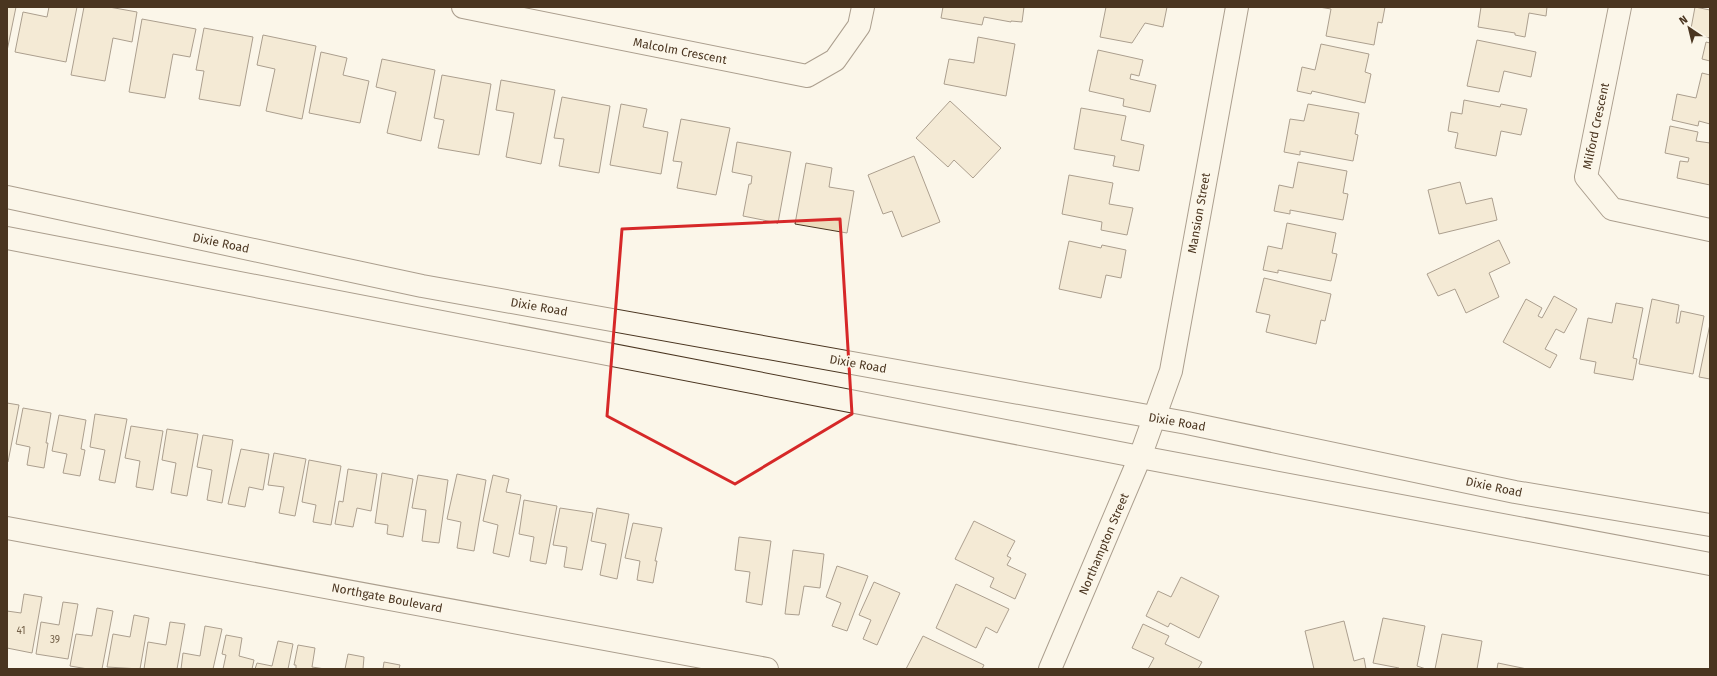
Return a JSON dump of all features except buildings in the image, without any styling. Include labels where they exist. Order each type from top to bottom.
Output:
[{"type":"main road","name":"Malcolm Crescent","points":[[463,7],[807,76],[835,60],[858,26],[863,7]]},
{"type":"main road","name":"Mansion Street","points":[[1155,418],[1171,371],[1237,7]]},
{"type":"main road","name":"Milford Crescent","points":[[1620,7],[1586,177],[1612,209],[1710,230]]},
{"type":"main road","name":"Dixie Road","points":[[7,197],[422,286],[1187,423],[1515,492],[1710,525]]},
{"type":"main road","points":[[7,238],[1140,457],[1710,564]]},
{"type":"main road","name":"Northampton Street","points":[[1050,669],[1140,457],[1155,418]]},
{"type":"main road","name":"Northgate Boulevard","points":[[7,528],[767,669]]},
{"type":"highlighted area","points":[[840,219],[852,414],[735,484],[607,416],[622,229]]}]
